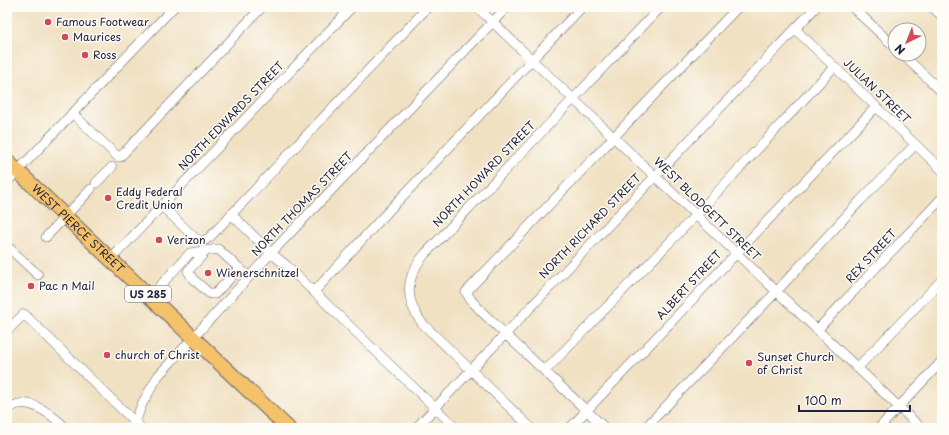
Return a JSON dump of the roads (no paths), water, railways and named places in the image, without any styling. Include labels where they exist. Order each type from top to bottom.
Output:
[{"type":"highway","name":"WEST PIERCE STREET","points":[[7,161],[288,428]]},
{"type":"street","points":[[7,182],[174,7]]},
{"type":"street","points":[[72,113],[118,157],[120,157],[262,7]]},
{"type":"street","name":"NORTH EDWARDS STREET","points":[[111,260],[352,7]]},
{"type":"street","points":[[162,206],[195,238],[202,242],[210,237],[428,7]]},
{"type":"street","name":"WEST BLODGETT STREET","points":[[477,7],[921,428]]},
{"type":"street","name":"NORTH THOMAS STREET","points":[[136,426],[142,404],[158,376],[249,277],[507,7]]},
{"type":"street","points":[[314,292],[582,7]]},
{"type":"street","name":"NORTH HOWARD STREET","points":[[531,428],[432,334],[417,317],[410,298],[409,285],[412,274],[415,267],[425,254],[661,7]]},
{"type":"street","points":[[605,428],[483,313],[466,292],[738,7]]},
{"type":"street","name":"NORTH RICHARD STREET","points":[[416,428],[816,7]]},
{"type":"street","points":[[852,7],[887,40]]},
{"type":"street","points":[[932,7],[942,16]]},
{"type":"street","name":"JULIAN STREET","points":[[795,29],[942,170]]},
{"type":"street","points":[[910,62],[942,92]]},
{"type":"street","points":[[545,371],[696,215],[834,67]]},
{"type":"street","name":"ALBERT STREET","points":[[570,428],[876,106]]},
{"type":"street","points":[[645,428],[776,292],[860,201],[916,145]]},
{"type":"street","points":[[46,237],[112,167]]},
{"type":"street","name":"REX STREET","points":[[818,330],[942,198]]},
{"type":"street","points":[[231,214],[456,428]]},
{"type":"street","points":[[7,246],[38,276]]},
{"type":"street","points":[[150,297],[190,253],[218,249],[249,277]]},
{"type":"street","points":[[207,250],[188,271],[193,279],[210,294],[215,294],[240,268]]},
{"type":"street","points":[[857,368],[942,280]]},
{"type":"street","points":[[7,331],[24,314],[136,426]]},
{"type":"street","points":[[879,428],[942,361]]},
{"type":"street","points":[[7,410],[19,403],[30,405],[48,413],[66,428]]},
{"type":"place","name":"Famous Footwear","points":[[48,22]]},
{"type":"place","name":"Maurices","points":[[65,37]]},
{"type":"place","name":"Ross","points":[[85,55]]},
{"type":"place","name":"Eddy Federal Credit Union","points":[[108,198]]},
{"type":"place","name":"Verizon","points":[[159,240]]},
{"type":"place","name":"Wienerschnitzel","points":[[208,273]]},
{"type":"place","name":"Pac n Mail","points":[[31,286]]},
{"type":"place","name":"church of Christ","points":[[107,355]]},
{"type":"place","name":"Sunset Church of Christ","points":[[749,363]]}]
